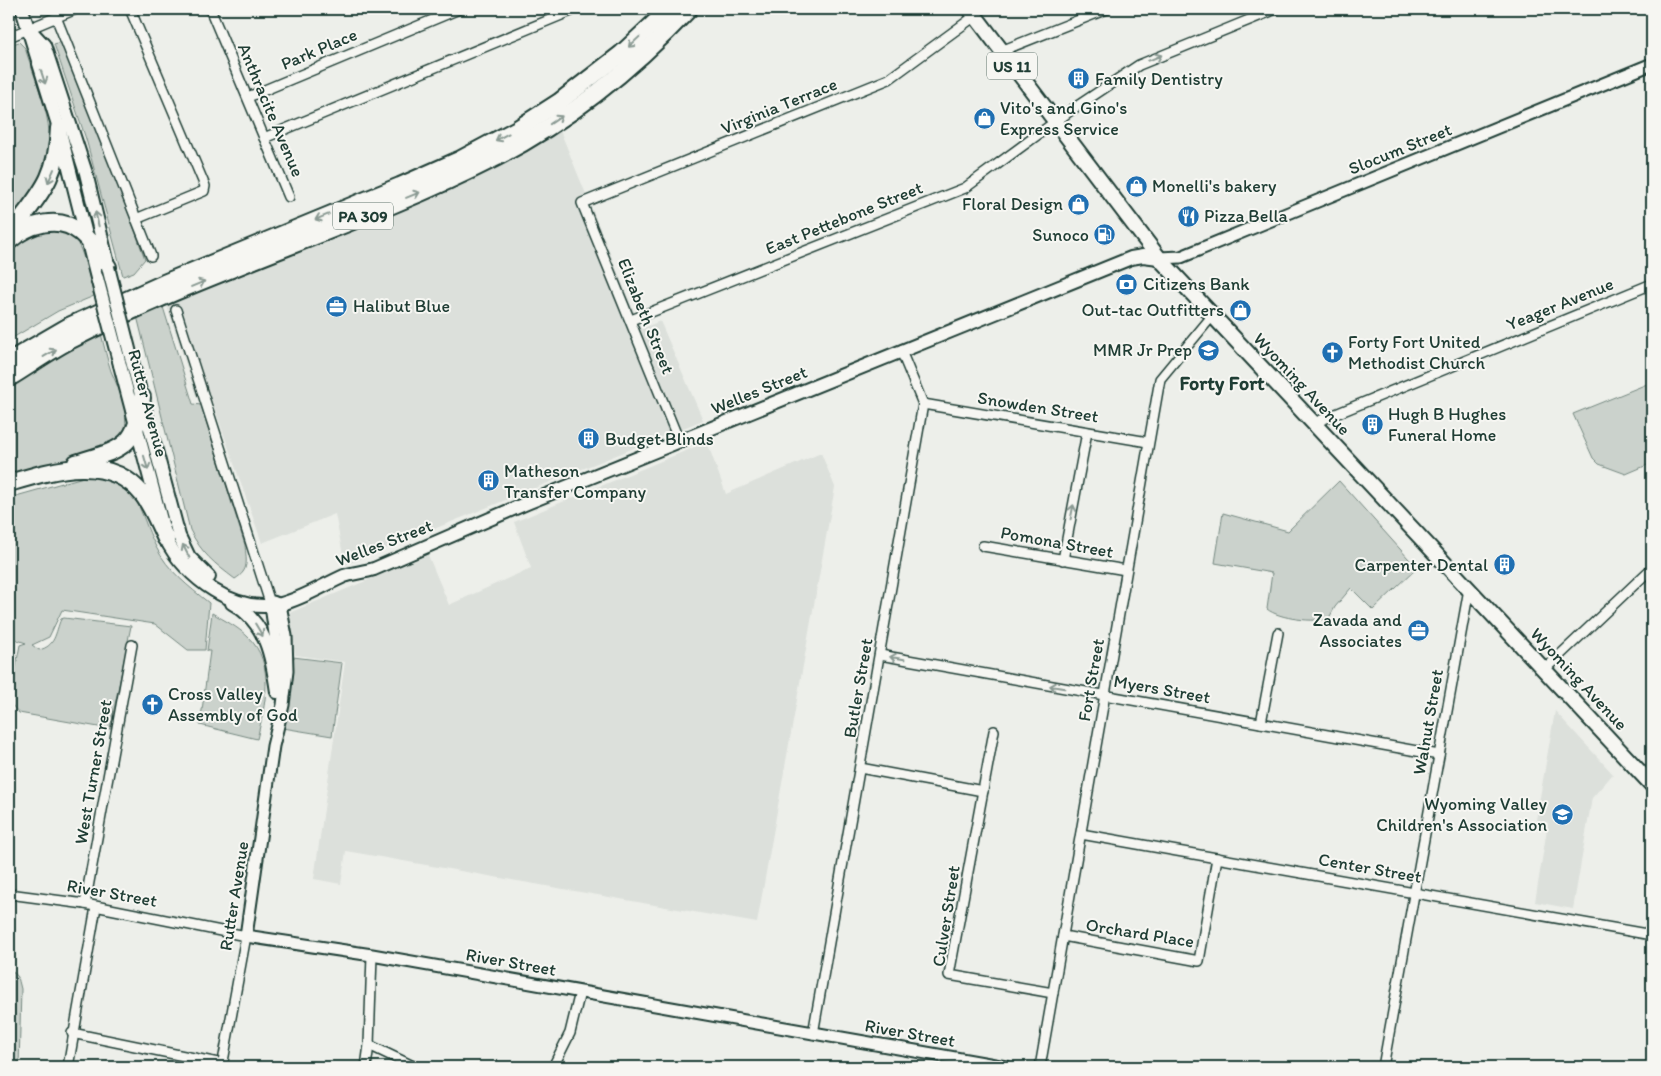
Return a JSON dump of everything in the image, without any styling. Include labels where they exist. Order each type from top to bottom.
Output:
[{"type":"highway","name":"PA 309","points":[[9,361],[71,325],[164,283],[459,160],[517,129],[560,102],[621,54],[669,9]]},
{"type":"highway","name":"PA 309","points":[[9,378],[68,342],[172,295],[427,190],[499,156],[591,97],[627,69],[689,9]]},
{"type":"highway","points":[[9,236],[49,182],[58,152],[60,128]]},
{"type":"highway","points":[[9,241],[24,229],[47,223],[74,228],[87,239],[103,272]]},
{"type":"highway","points":[[9,483],[113,451],[129,442],[136,427],[142,397]]},
{"type":"highway","points":[[60,468],[100,469],[128,480],[144,496],[166,539]]},
{"type":"main road","name":"Rutter Avenue","points":[[22,9],[60,128],[87,239]]},
{"type":"main road","name":"Wyoming Avenue","points":[[972,12],[1159,258],[1652,785]]},
{"type":"main road","name":"Rutter Avenue","points":[[30,30],[44,45],[86,173],[120,365],[166,539],[178,562],[210,588],[245,603],[278,603]]},
{"type":"main road","name":"Welles Street","points":[[278,603],[347,575],[374,569],[679,441],[1131,258],[1143,256],[1159,258]]},
{"type":"main road","name":"Rutter Avenue","points":[[103,272],[132,361],[179,536],[189,558],[203,573],[224,588],[246,597],[278,603]]},
{"type":"main road","points":[[210,588],[243,610],[260,630],[272,657],[277,692]]},
{"type":"street","points":[[9,37],[30,30],[76,9]]},
{"type":"street","points":[[130,9],[205,186],[204,191],[195,196],[136,219]]},
{"type":"street","name":"Anthracite Avenue","points":[[210,9],[289,197]]},
{"type":"street","name":"Park Place","points":[[248,97],[459,9]]},
{"type":"street","points":[[264,138],[576,9]]},
{"type":"street","points":[[1001,51],[1107,9]]},
{"type":"street","name":"East Pettebone Street","points":[[631,320],[965,188],[1055,122],[1139,65],[1276,9]]},
{"type":"street","name":"Virginia Terrace","points":[[582,202],[880,83],[896,75],[972,12]]},
{"type":"street","points":[[56,17],[151,256]]},
{"type":"street","name":"Slocum Street","points":[[1159,258],[1181,257],[1652,64]]},
{"type":"street","name":"Elizabeth Street","points":[[582,202],[679,441]]},
{"type":"street","name":"Yeager Avenue","points":[[1314,424],[1652,284]]},
{"type":"street","name":"Rutter Avenue","points":[[176,310],[278,603],[286,636],[287,671],[283,705],[276,730]]},
{"type":"street","name":"Fort Street","points":[[1040,1067],[1160,378],[1213,315]]},
{"type":"street","points":[[901,351],[923,404]]},
{"type":"street","name":"Snowden Street","points":[[923,404],[1148,442]]},
{"type":"street","name":"Butler Street","points":[[813,1034],[923,404]]},
{"type":"street","points":[[1064,560],[1088,432]]},
{"type":"street","name":"Pomona Street","points":[[984,546],[1126,570]]},
{"type":"street","points":[[1544,670],[1652,568]]},
{"type":"street","name":"Walnut Street","points":[[1383,1067],[1469,589]]},
{"type":"street","name":"Rutter Avenue","points":[[222,1066],[246,936],[276,730],[278,603]]},
{"type":"street","points":[[1261,723],[1278,632]]},
{"type":"street","name":"West Turner Street","points":[[85,904],[132,645]]},
{"type":"street","name":"Myers Street","points":[[880,655],[1439,755]]},
{"type":"street","name":"Culver Street","points":[[994,731],[949,975],[1053,993]]},
{"type":"street","points":[[860,768],[984,791]]},
{"type":"street","name":"Center Street","points":[[1081,834],[1652,935]]},
{"type":"street","name":"Orchard Place","points":[[1063,936],[1199,961],[1218,858]]},
{"type":"street","name":"River Street","points":[[9,894],[85,904],[246,936],[372,955],[1006,1067]]},
{"type":"street","points":[[68,1067],[72,1033],[96,906]]},
{"type":"street","points":[[366,1067],[370,1045],[372,955]]},
{"type":"street","points":[[553,1067],[570,1033],[580,992]]},
{"type":"street","points":[[72,1033],[222,1066]]},
{"type":"street","points":[[370,1045],[415,1067]]},
{"type":"shaded area","points":[[19,42],[25,48],[42,98],[49,133],[49,151],[46,168],[38,184],[9,225],[9,45]]},
{"type":"shaded area","points":[[61,42],[103,142],[145,259],[134,272],[123,276],[86,139],[54,44]]},
{"type":"shaded area","points":[[559,128],[641,329],[660,321],[703,420],[345,565],[335,514],[262,543],[212,401],[196,396],[167,306],[389,214]]},
{"type":"shaded area","points":[[51,229],[71,235],[75,239],[82,254],[94,296],[58,311],[9,340],[9,254],[28,238]]},
{"type":"shaded area","points":[[163,307],[193,404],[201,405],[245,545],[245,568],[240,576],[235,579],[209,558],[190,530],[137,316]]},
{"type":"shaded area","points":[[101,333],[122,400],[126,423],[125,431],[113,441],[85,455],[9,476],[9,383],[61,352]]},
{"type":"shaded area","points":[[1647,384],[1652,396],[1652,463],[1626,474],[1599,464],[1593,458],[1573,414]]},
{"type":"shaded area","points":[[707,442],[726,494],[821,453],[835,487],[757,923],[346,851],[341,884],[314,879],[345,662],[295,655],[289,613],[428,555],[449,605],[531,568],[514,522]]},
{"type":"shaded area","points":[[87,476],[105,479],[118,484],[128,491],[135,499],[156,547],[166,563],[179,578],[209,603],[205,650],[188,650],[155,624],[62,610],[49,637],[32,645],[39,650],[49,645],[54,638],[61,619],[64,618],[131,626],[110,729],[19,713],[9,702],[20,645],[26,643],[9,637],[9,498]]},
{"type":"shaded area","points":[[1339,481],[1417,568],[1373,610],[1351,588],[1335,607],[1329,618],[1307,620],[1288,618],[1267,609],[1272,573],[1215,563],[1223,513],[1288,531]]},
{"type":"shaded area","points":[[212,613],[248,637],[257,648],[262,660],[266,685],[263,713],[257,739],[200,725],[210,651],[207,651]]},
{"type":"shaded area","points":[[293,657],[342,663],[332,736],[283,728]]},
{"type":"shaded area","name":"Wyoming Valley Children's Association","points":[[1555,711],[1613,774],[1592,798],[1573,909],[1535,902],[1548,823],[1536,820]]},
{"type":"shaded area","points":[[9,967],[18,977],[21,989],[19,1067],[9,1067]]},
{"type":"place","name":"Family Dentistry","points":[[1079,79]]},
{"type":"place","name":"Vito's and Gino's Express Service","points":[[984,118]]},
{"type":"place","name":"Monelli's bakery","points":[[1136,186]]},
{"type":"place","name":"Floral Design","points":[[1079,204]]},
{"type":"place","name":"Pizza Bella","points":[[1188,216]]},
{"type":"place","name":"Sunoco","points":[[1105,235]]},
{"type":"place","name":"Citizens Bank","points":[[1127,284]]},
{"type":"place","name":"Halibut Blue","points":[[337,306]]},
{"type":"place","name":"Out-tac Outfitters","points":[[1240,310]]},
{"type":"place","name":"MMR Jr Prep","points":[[1208,350]]},
{"type":"place","name":"Forty Fort United Methodist Church","points":[[1332,352]]},
{"type":"place","name":"Hugh B Hughes Funeral Home","points":[[1372,424]]},
{"type":"place","name":"Budget Blinds","points":[[589,439]]},
{"type":"place","name":"Matheson Transfer Company","points":[[488,481]]},
{"type":"place","name":"Carpenter Dental","points":[[1504,565]]},
{"type":"place","name":"Zavada and Associates","points":[[1418,630]]},
{"type":"place","name":"Cross Valley Assembly of God","points":[[152,704]]},
{"type":"place","name":"Wyoming Valley Children's Association","points":[[1563,814]]},
{"type":"district","name":"Forty Fort","points":[[1222,383]]}]
